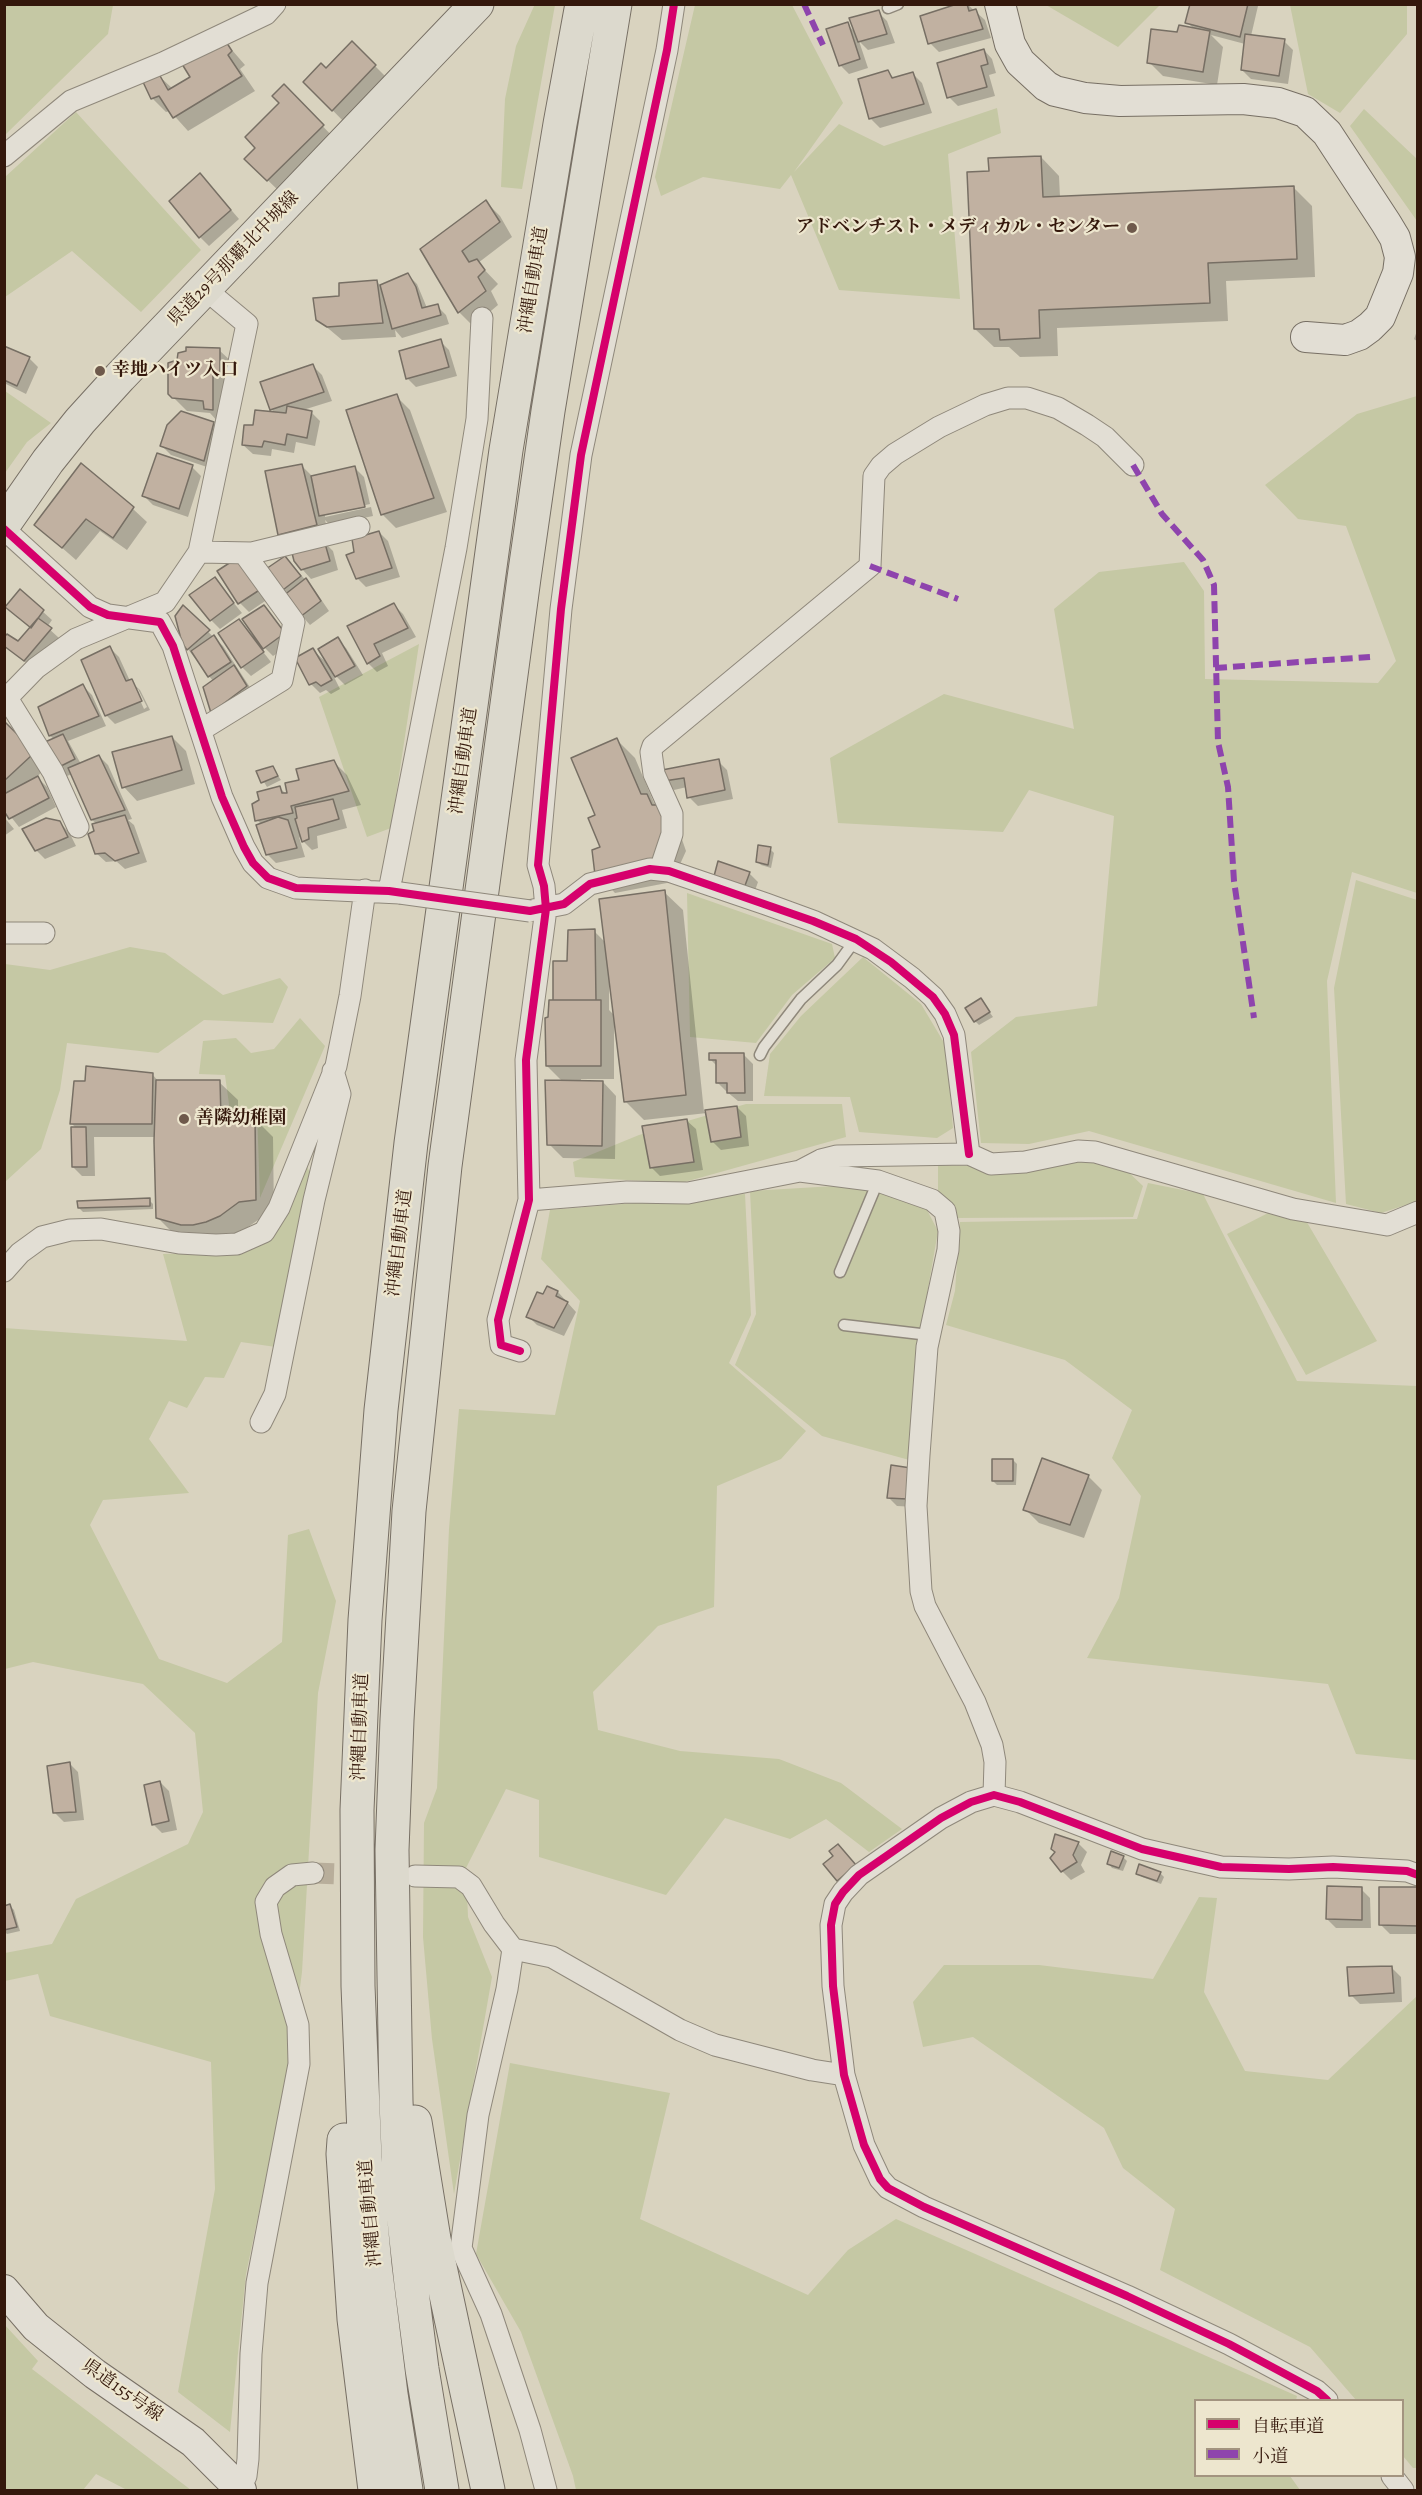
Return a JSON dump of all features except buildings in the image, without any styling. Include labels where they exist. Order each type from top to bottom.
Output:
[{"type":"main road","name":"県道29号那覇北中城線","points":[[4,527],[48,461],[80,421],[477,4]]},
{"type":"main road","name":"沖縄自動車道","points":[[442,2490],[422,2369],[400,2186],[394,2008],[392,1850],[409,1511],[445,1166],[524,578],[615,4]]},
{"type":"main road","name":"沖縄自動車道","points":[[406,2490],[391,2394],[374,2253],[366,2158],[358,1986],[357,1810],[365,1620],[381,1410],[413,1131],[507,450],[560,124],[581,12]]},
{"type":"main road","points":[[358,1986],[348,2072],[343,2154],[354,2319],[375,2490]]},
{"type":"main road","points":[[394,2008],[434,2239],[488,2490]]},
{"type":"street","points":[[4,156],[71,101],[163,63],[266,14],[275,4]]},
{"type":"street","points":[[520,1351],[501,1345],[498,1320],[529,1200],[526,1060],[538,910],[544,886],[538,865],[561,609],[581,455],[667,50],[674,4]]},
{"type":"street","points":[[1000,4],[1010,44],[1020,62],[1046,86],[1055,91],[1085,98],[1120,101],[1243,99],[1278,103],[1305,112],[1327,133],[1395,238],[1400,257],[1398,273],[1380,317],[1370,327],[1359,335],[1345,340],[1306,338]]},
{"type":"street","points":[[78,827],[53,772],[6,699],[36,668],[76,639],[165,602],[199,552],[247,324],[205,289]]},
{"type":"street","points":[[395,892],[477,419],[482,318]]},
{"type":"street","points":[[660,870],[672,834],[672,814],[654,774],[651,752],[653,746],[870,566],[874,476],[888,460],[939,427],[985,405],[1008,398],[1027,398],[1058,408],[1087,425],[1105,437],[1133,465]]},
{"type":"street","points":[[4,527],[90,607],[108,615],[160,622],[173,646],[222,797],[253,863],[268,878],[296,888],[395,892],[538,910],[564,904],[590,884],[620,875],[650,869],[660,870],[766,904],[856,939],[912,978],[933,997],[945,1014],[954,1035],[969,1154]]},
{"type":"street","points":[[199,552],[252,553],[359,527]]},
{"type":"street","points":[[201,730],[282,680],[294,622],[244,553]]},
{"type":"street","points":[[4,1271],[20,1253],[42,1237],[70,1230],[101,1229],[179,1243],[216,1245],[237,1244],[264,1232],[279,1208],[333,1071],[350,996],[365,890]]},
{"type":"street","points":[[4,933],[44,933]]},
{"type":"street","points":[[261,1422],[275,1394],[314,1200],[340,1094],[333,1071]]},
{"type":"street","points":[[529,1200],[627,1192],[688,1192],[800,1171],[821,1160],[837,1156],[969,1154],[991,1164],[1025,1162],[1078,1151],[1095,1152],[1293,1209],[1387,1225],[1418,1212]]},
{"type":"street","points":[[800,1171],[878,1181],[932,1200],[945,1211],[949,1231],[948,1251],[929,1335],[916,1506],[921,1591],[925,1606],[975,1702],[992,1745],[995,1762],[994,1795]]},
{"type":"street","points":[[1326,2399],[1317,2391],[1229,2344],[1108,2287],[924,2207],[888,2188],[880,2179],[864,2145],[844,2075],[831,1947],[831,1925],[835,1904],[860,1875],[910,1838],[961,1807],[994,1795],[1020,1802],[1142,1849],[1221,1867],[1289,1869],[1333,1867],[1407,1871],[1418,1875]]},
{"type":"street","points":[[241,2490],[248,2459],[250,2354],[256,2283],[299,2064],[298,2025],[271,1934],[266,1902],[275,1887],[292,1875],[313,1873]]},
{"type":"street","points":[[415,1876],[459,1877],[471,1886],[503,1938],[513,1949],[552,1957],[680,2030],[715,2045],[802,2068],[844,2075]]},
{"type":"street","points":[[513,1949],[507,1989],[478,2115],[461,2248],[491,2314],[531,2430],[546,2490]]},
{"type":"street","name":"県道155号線","points":[[4,2290],[36,2327],[95,2374],[193,2442],[241,2490]]},
{"type":"street","points":[[1393,2477],[1403,2490]]},
{"type":"lane","points":[[760,1055],[801,999],[837,965],[856,939]]},
{"type":"lane","points":[[840,1272],[878,1181]]},
{"type":"lane","points":[[844,1325],[929,1335]]},
{"type":"green space","points":[[5,4],[113,5],[108,34],[5,135]]},
{"type":"green space","points":[[535,4],[555,5],[522,189],[501,187],[505,99],[516,46]]},
{"type":"green space","points":[[695,5],[792,5],[843,103],[794,172],[839,124],[884,146],[997,108],[1001,133],[948,154],[960,299],[839,290],[791,175],[780,189],[703,177],[661,196],[655,177]]},
{"type":"green space","points":[[1046,5],[1160,5],[1118,47]]},
{"type":"green space","points":[[1290,5],[1407,5],[1407,34],[1340,113],[1308,94]]},
{"type":"green space","points":[[1364,109],[1417,159],[1417,221],[1350,126]]},
{"type":"green space","points":[[76,112],[201,250],[141,312],[72,251],[5,297],[5,177]]},
{"type":"green space","points":[[5,391],[51,423],[27,442],[5,473]]},
{"type":"green space","points":[[1417,396],[1417,893],[1352,872],[1327,981],[1336,1203],[1089,1131],[1029,1144],[981,1143],[971,1052],[1016,1017],[1097,1006],[1114,816],[1029,790],[1003,832],[838,823],[830,758],[944,694],[1074,729],[1054,609],[1099,572],[1184,562],[1204,591],[1205,679],[1378,683],[1396,661],[1346,526],[1298,519],[1265,485],[1357,414]]},
{"type":"green space","points":[[419,644],[391,828],[367,837],[319,697]]},
{"type":"green space","points":[[1356,880],[1417,900],[1418,1201],[1381,1213],[1346,1204],[1334,988]]},
{"type":"green space","points":[[687,893],[832,944],[835,958],[792,995],[756,1043],[690,1037]]},
{"type":"green space","points":[[130,947],[165,953],[223,995],[280,978],[288,987],[273,1023],[204,1020],[158,1053],[67,1043],[60,1090],[41,1149],[5,1182],[5,964],[50,970]]},
{"type":"green space","points":[[863,957],[921,1004],[946,1046],[953,1128],[937,1138],[859,1132],[850,1097],[764,1096],[770,1054],[801,1016]]},
{"type":"green space","points":[[300,1018],[325,1046],[260,1198],[257,1112],[230,1112],[225,1075],[199,1074],[203,1041],[236,1038],[251,1053],[274,1049]]},
{"type":"green space","points":[[746,1104],[842,1104],[846,1137],[681,1183],[575,1177],[573,1162],[639,1135]]},
{"type":"green space","points":[[1072,1161],[1122,1166],[1143,1186],[1133,1217],[953,1218],[938,1193],[938,1165],[1034,1168]]},
{"type":"green space","points":[[307,1166],[312,1178],[276,1347],[241,1342],[224,1378],[205,1377],[187,1408],[169,1401],[149,1439],[189,1493],[103,1500],[90,1525],[159,1659],[227,1683],[282,1642],[288,1535],[309,1529],[336,1601],[318,1693],[302,1972],[291,2057],[246,2274],[230,2432],[178,2392],[215,2189],[211,2062],[50,2016],[38,1974],[5,1981],[5,1953],[52,1944],[76,1899],[188,1844],[203,1812],[195,1733],[143,1684],[33,1662],[5,1669],[4,1328],[187,1341],[163,1254],[243,1252],[278,1230]]},
{"type":"green space","points":[[1148,1183],[1203,1194],[1297,1381],[1417,1386],[1417,1760],[1356,1754],[1328,1684],[1087,1658],[1119,1598],[1141,1496],[1112,1458],[1132,1410],[1065,1360],[946,1325],[955,1291],[960,1222],[1137,1219]]},
{"type":"green space","points":[[852,1185],[904,1198],[927,1210],[938,1231],[919,1341],[913,1461],[822,1436],[735,1365],[756,1314],[750,1191]]},
{"type":"green space","points":[[745,1194],[751,1315],[729,1363],[806,1431],[781,1459],[717,1486],[714,1607],[658,1626],[593,1692],[598,1730],[680,1751],[779,1759],[841,1783],[902,1829],[869,1852],[826,1819],[790,1839],[725,1818],[666,1895],[539,1857],[539,1800],[506,1789],[466,1868],[468,1917],[492,1977],[454,2194],[432,2039],[423,1937],[424,1823],[437,1788],[449,1529],[459,1409],[555,1415],[580,1301],[541,1259],[550,1210]]},
{"type":"green space","points":[[1272,1211],[1305,1219],[1377,1341],[1306,1375],[1227,1234]]},
{"type":"green space","points":[[1199,1897],[1217,1898],[1204,1992],[1245,2071],[1328,2080],[1417,1996],[1417,2468],[1413,2468],[1404,2457],[1404,2399],[1355,2399],[1310,2347],[1160,2270],[1175,2209],[1123,2168],[1104,2128],[973,2037],[923,2047],[913,2002],[944,1965],[1039,1965],[1153,1979]]},
{"type":"green space","points":[[510,2063],[670,2093],[640,2219],[808,2295],[848,2250],[896,2219],[1297,2396],[1296,2399],[1194,2399],[1194,2477],[1291,2477],[1300,2490],[576,2490],[521,2332],[476,2254]]},
{"type":"green space","points":[[4,2324],[38,2361],[32,2369],[191,2490],[127,2490],[96,2474],[83,2490],[5,2490]]},
{"type":"tunnel","points":[[313,1873],[369,1875]]},
{"type":"marked path","points":[[804,4],[823,45]]},
{"type":"marked path","points":[[1133,465],[1162,514],[1203,560],[1214,585],[1218,742],[1228,787],[1234,881],[1254,1018]]},
{"type":"marked path","points":[[870,566],[958,599]]},
{"type":"marked path","points":[[1215,668],[1370,657]]},
{"type":"cycle path","points":[[520,1351],[501,1345],[498,1320],[529,1200],[526,1060],[546,909],[544,886],[538,865],[561,609],[581,455],[667,50],[674,4]]},
{"type":"cycle path","points":[[4,529],[90,607],[108,615],[160,622],[173,646],[222,797],[253,863],[268,878],[296,888],[389,891],[530,911],[564,904],[590,884],[650,869],[669,871],[813,921],[856,939],[891,962],[933,997],[945,1014],[954,1035],[969,1154]]},
{"type":"cycle path","points":[[1326,2399],[1317,2391],[1229,2344],[1127,2296],[924,2207],[888,2188],[880,2179],[864,2145],[844,2075],[833,1986],[831,1925],[835,1904],[859,1875],[941,1818],[971,1802],[994,1795],[1020,1802],[1142,1849],[1221,1867],[1289,1869],[1333,1867],[1407,1871],[1418,1875]]},
{"type":"place","name":"アドベンチスト・メディカル・センター","points":[[1132,228]]},
{"type":"place","name":"幸地ハイツ入口","points":[[100,371]]},
{"type":"place","name":"善隣幼稚園","points":[[184,1119]]}]
